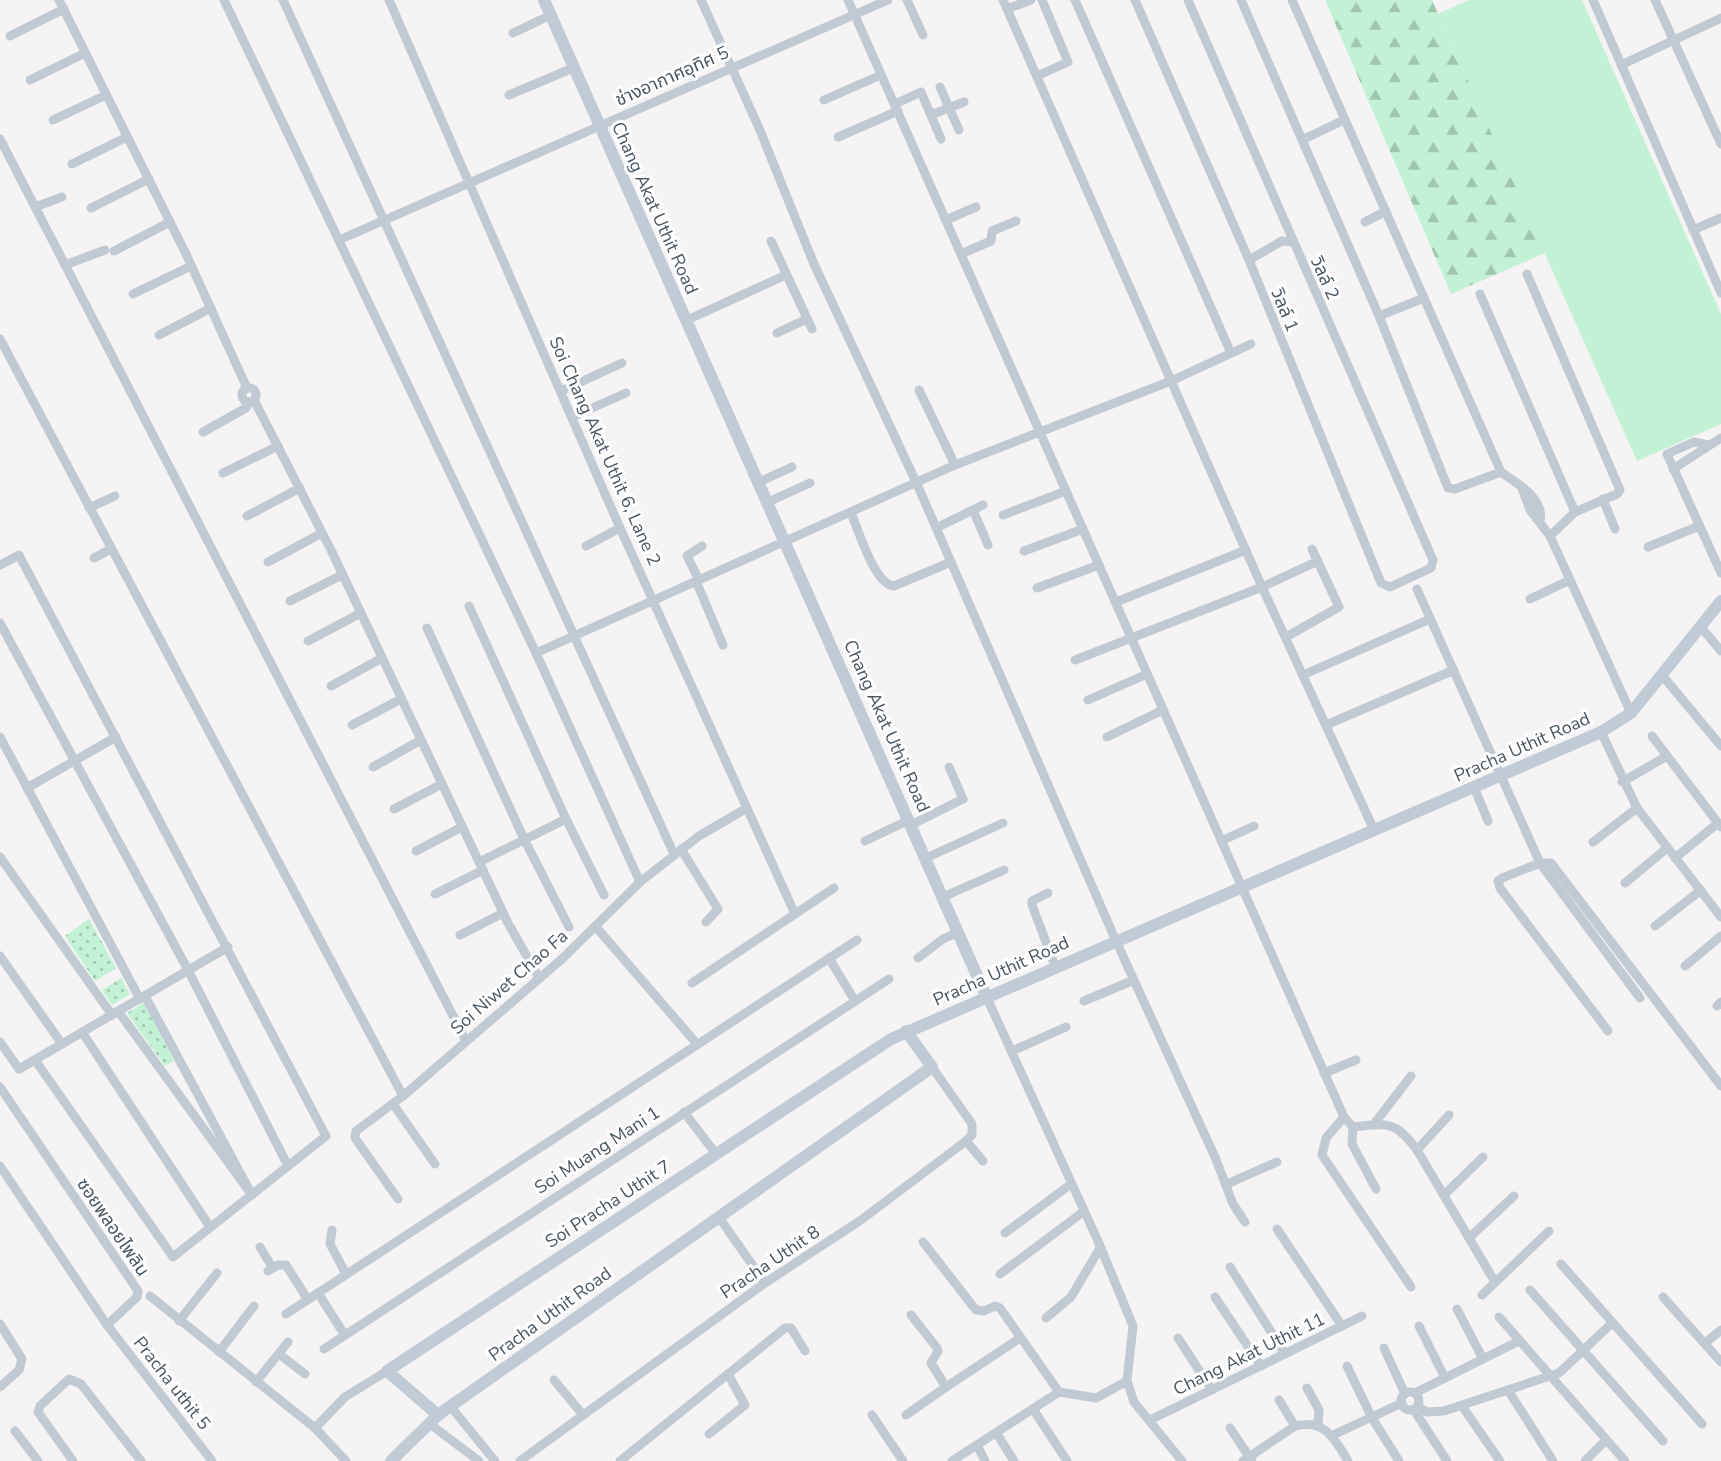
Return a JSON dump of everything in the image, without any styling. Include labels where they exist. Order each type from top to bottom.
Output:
[{"type":"street","points":[[224,0],[536,653],[640,882]]},
{"type":"street","points":[[283,0],[574,636],[678,852],[718,909],[706,922]]},
{"type":"street","name":"Soi Chang Akat Uthit 6, Lane 2","points":[[389,0],[620,528],[655,600],[795,914]]},
{"type":"street","name":"Chang Akat Uthit Road","points":[[544,0],[1133,1326],[1128,1381]]},
{"type":"street","points":[[701,0],[814,264],[917,484],[1116,941],[1227,1184],[1233,1205],[1245,1222]]},
{"type":"street","points":[[848,0],[1116,602],[1239,886],[1344,1117],[1353,1127],[1352,1144],[1376,1189]]},
{"type":"street","name":"ช่างอากาศอุทิศ 5","points":[[339,240],[888,0]]},
{"type":"street","points":[[907,0],[923,35]]},
{"type":"street","points":[[1031,0],[1005,5],[1262,587],[1374,830]]},
{"type":"street","points":[[1037,76],[1068,62],[1042,0]]},
{"type":"street","points":[[1076,0],[1231,353]]},
{"type":"street","name":"วิลล์ 1","points":[[1135,0],[1249,260],[1381,583],[1390,587],[1431,568]]},
{"type":"street","name":"วิลล์ 2","points":[[1188,0],[1433,560],[1431,568]]},
{"type":"street","points":[[1241,0],[1379,316],[1448,488],[1455,489],[1501,472]]},
{"type":"street","points":[[1292,0],[1501,472],[1529,491],[1539,510],[1540,521],[1550,536],[1631,713]]},
{"type":"street","points":[[1592,0],[1721,293]]},
{"type":"street","points":[[1655,0],[1721,144]]},
{"type":"street","points":[[10,36],[61,4],[170,222],[247,388],[254,390],[246,408],[203,432]]},
{"type":"street","points":[[513,33],[551,15]]},
{"type":"street","points":[[1621,65],[1721,18]]},
{"type":"street","points":[[30,80],[85,53]]},
{"type":"street","points":[[509,95],[573,68]]},
{"type":"street","points":[[824,100],[881,75]]},
{"type":"street","points":[[940,87],[959,130]]},
{"type":"street","points":[[838,137],[896,108],[921,92],[941,139]]},
{"type":"street","points":[[53,120],[106,95]]},
{"type":"street","points":[[931,115],[964,102]]},
{"type":"street","points":[[1302,140],[1344,120]]},
{"type":"street","points":[[72,164],[127,137]]},
{"type":"street","points":[[0,139],[465,1039]]},
{"type":"street","points":[[91,208],[149,179]]},
{"type":"street","points":[[35,206],[62,197]]},
{"type":"street","points":[[946,219],[976,207]]},
{"type":"street","points":[[1365,222],[1386,211]]},
{"type":"street","points":[[1693,230],[1721,218]]},
{"type":"street","points":[[961,254],[991,241],[992,232],[1016,221]]},
{"type":"street","points":[[65,265],[109,251],[170,222]]},
{"type":"street","points":[[1249,260],[1282,241],[1292,242]]},
{"type":"street","points":[[771,242],[812,329]]},
{"type":"street","points":[[133,294],[191,266]]},
{"type":"street","points":[[1527,274],[1620,489],[1617,495],[1575,512],[1550,536]]},
{"type":"street","points":[[687,320],[786,275]]},
{"type":"street","points":[[1480,294],[1575,512]]},
{"type":"street","points":[[1379,316],[1424,298]]},
{"type":"street","points":[[159,335],[211,308]]},
{"type":"street","points":[[777,333],[807,319]]},
{"type":"street","points":[[0,340],[402,1096]]},
{"type":"street","points":[[536,653],[955,465],[1171,381],[1251,344]]},
{"type":"street","points":[[561,391],[622,363]]},
{"type":"street","points":[[919,390],[955,465]]},
{"type":"street","points":[[572,417],[626,393]]},
{"type":"street","points":[[251,401],[300,488],[503,913],[539,978]]},
{"type":"street","points":[[1673,468],[1700,454],[1708,445],[1721,438]]},
{"type":"street","points":[[1708,445],[1694,442],[1667,454],[1721,573]]},
{"type":"street","points":[[223,473],[278,446]]},
{"type":"street","points":[[759,482],[792,467]]},
{"type":"street","points":[[768,502],[810,483]]},
{"type":"street","points":[[247,516],[300,488]]},
{"type":"street","points":[[1003,515],[1066,491]]},
{"type":"street","points":[[89,508],[114,496]]},
{"type":"street","points":[[1603,499],[1615,529]]},
{"type":"street","points":[[936,528],[983,505]]},
{"type":"street","points":[[973,510],[988,545]]},
{"type":"street","points":[[851,513],[878,577],[887,585],[894,586],[951,562]]},
{"type":"street","points":[[1648,547],[1699,526]]},
{"type":"street","points":[[586,546],[620,528]]},
{"type":"street","points":[[1024,551],[1083,529]]},
{"type":"street","points":[[268,562],[322,533]]},
{"type":"street","points":[[702,546],[687,556],[723,645]]},
{"type":"street","points":[[94,558],[111,549]]},
{"type":"street","points":[[1286,637],[1339,607],[1312,549]]},
{"type":"street","points":[[1116,602],[1246,550]]},
{"type":"street","points":[[0,565],[19,555],[326,1136],[173,1257],[35,1060]]},
{"type":"street","points":[[1074,660],[1262,587],[1318,561]]},
{"type":"street","points":[[1037,588],[1099,565]]},
{"type":"street","points":[[290,601],[342,575]]},
{"type":"street","points":[[1530,599],[1570,580]]},
{"type":"street","points":[[1417,589],[1540,863],[1640,998]]},
{"type":"street","name":"Pracha Uthit Road","points":[[906,1031],[1239,886],[1502,775],[1602,736],[1631,713],[1721,601]]},
{"type":"street","points":[[469,607],[566,819],[604,895]]},
{"type":"street","points":[[307,641],[361,613]]},
{"type":"street","points":[[1303,675],[1430,619]]},
{"type":"street","points":[[0,623],[188,970],[288,1166]]},
{"type":"street","points":[[1700,626],[1721,651]]},
{"type":"street","points":[[427,628],[524,839],[569,926]]},
{"type":"street","points":[[331,685],[382,658]]},
{"type":"street","points":[[1326,725],[1454,670]]},
{"type":"street","points":[[1088,700],[1147,674]]},
{"type":"street","points":[[1662,675],[1719,740]]},
{"type":"street","points":[[352,725],[401,699]]},
{"type":"street","points":[[1107,737],[1163,710]]},
{"type":"street","points":[[1602,736],[1602,744],[1611,756],[1637,808],[1721,917]]},
{"type":"street","points":[[1652,736],[1719,825],[1675,858]]},
{"type":"street","points":[[0,737],[252,1195]]},
{"type":"street","points":[[27,788],[116,737]]},
{"type":"street","points":[[373,766],[421,740]]},
{"type":"street","points":[[1622,782],[1667,756]]},
{"type":"street","points":[[865,841],[963,799],[949,767]]},
{"type":"street","points":[[394,810],[442,784]]},
{"type":"street","points":[[1474,787],[1488,821]]},
{"type":"street","name":"Soi Niwet Chao Fa","points":[[398,1199],[355,1138],[359,1127],[393,1104],[465,1039],[539,978],[596,927],[640,882],[678,852],[747,808]]},
{"type":"street","points":[[1593,842],[1637,808]]},
{"type":"street","points":[[435,894],[524,839],[566,819]]},
{"type":"street","points":[[926,858],[1003,823]]},
{"type":"street","points":[[1221,841],[1254,826]]},
{"type":"street","points":[[416,851],[462,827]]},
{"type":"street","points":[[1625,883],[1667,848]]},
{"type":"street","points":[[0,857],[252,1195]]},
{"type":"street","points":[[1608,1031],[1498,884],[1502,878],[1540,863],[1551,863],[1721,1086]]},
{"type":"street","points":[[943,897],[1004,870]]},
{"type":"street","points":[[692,983],[834,888]]},
{"type":"street","points":[[1655,926],[1701,890]]},
{"type":"street","points":[[1048,892],[1032,901],[1031,905],[1055,965]]},
{"type":"street","points":[[460,935],[503,913]]},
{"type":"street","points":[[596,927],[697,1044]]},
{"type":"street","points":[[918,957],[958,932]]},
{"type":"street","points":[[1685,966],[1721,936]]},
{"type":"street","points":[[286,1314],[857,940]]},
{"type":"street","points":[[0,1042],[19,1069],[228,947]]},
{"type":"street","points":[[0,956],[62,1044]]},
{"type":"street","points":[[829,958],[855,1001]]},
{"type":"street","name":"Soi Muang Mani 1","points":[[324,1349],[889,979]]},
{"type":"street","points":[[1084,1001],[1134,980]]},
{"type":"street","points":[[1012,1051],[1066,1027]]},
{"type":"street","points":[[906,1031],[972,1124],[972,1135],[966,1141],[983,1161]]},
{"type":"street","name":"Soi Pracha Uthit 7","points":[[387,1371],[906,1031]]},
{"type":"street","points":[[82,1032],[210,1227]]},
{"type":"street","points":[[1324,1073],[1356,1060]]},
{"type":"street","name":"Pracha Uthit Road","points":[[391,1461],[434,1419],[932,1067]]},
{"type":"street","points":[[1374,1124],[1411,1076]]},
{"type":"street","name":"ซอยพลอยไพลิน","points":[[0,1087],[138,1291],[137,1297],[107,1325]]},
{"type":"street","points":[[393,1104],[435,1164]]},
{"type":"street","points":[[684,1112],[716,1154]]},
{"type":"street","points":[[1417,1150],[1449,1115]]},
{"type":"street","points":[[1344,1117],[1326,1138],[1322,1155],[1411,1287]]},
{"type":"street","points":[[1353,1127],[1396,1125],[1417,1150],[1496,1282]]},
{"type":"street","name":"Pracha Uthit 8","points":[[520,1461],[765,1283],[861,1220],[966,1141]]},
{"type":"street","points":[[1444,1195],[1483,1157]]},
{"type":"street","points":[[1227,1184],[1277,1162]]},
{"type":"street","points":[[0,1166],[107,1325]]},
{"type":"street","points":[[1005,1233],[1071,1184]]},
{"type":"street","points":[[1469,1238],[1514,1196]]},
{"type":"street","points":[[1000,1274],[1083,1212]]},
{"type":"street","points":[[718,1216],[765,1283]]},
{"type":"street","points":[[1277,1229],[1342,1326]]},
{"type":"street","points":[[332,1230],[330,1244],[346,1274]]},
{"type":"street","points":[[1482,1295],[1549,1231]]},
{"type":"street","points":[[923,1241],[976,1310],[984,1311],[998,1306],[1059,1392]]},
{"type":"street","points":[[260,1247],[270,1269],[286,1265],[308,1300]]},
{"type":"street","points":[[1046,1318],[1071,1297],[1100,1248]]},
{"type":"street","points":[[1561,1264],[1702,1424]]},
{"type":"street","points":[[1230,1267],[1285,1354]]},
{"type":"street","points":[[179,1321],[217,1273]]},
{"type":"street","points":[[1530,1290],[1663,1441]]},
{"type":"street","points":[[317,1293],[344,1334]]},
{"type":"street","points":[[150,1296],[315,1428],[346,1461]]},
{"type":"street","points":[[1215,1297],[1261,1366]]},
{"type":"street","points":[[1663,1297],[1721,1362]]},
{"type":"street","points":[[219,1352],[254,1306]]},
{"type":"street","points":[[1457,1309],[1483,1359]]},
{"type":"street","points":[[911,1315],[939,1351],[930,1363],[946,1387]]},
{"type":"street","name":"Chang Akat Uthit 11","points":[[1150,1420],[1362,1316]]},
{"type":"street","points":[[1499,1317],[1625,1461]]},
{"type":"street","points":[[1384,1348],[1407,1397],[1409,1410],[1416,1408],[1434,1412],[1550,1377],[1569,1366],[1612,1323]]},
{"type":"street","points":[[0,1324],[22,1359],[19,1370],[0,1387]]},
{"type":"street","name":"Pracha uthit 5","points":[[107,1325],[212,1461]]},
{"type":"street","points":[[620,1461],[789,1326],[805,1351]]},
{"type":"street","points":[[1419,1326],[1445,1378]]},
{"type":"street","points":[[1705,1343],[1721,1330]]},
{"type":"street","points":[[906,1415],[1020,1338]]},
{"type":"street","points":[[1178,1338],[1212,1390]]},
{"type":"street","points":[[1333,1435],[1372,1418],[1407,1397],[1519,1341]]},
{"type":"street","points":[[256,1382],[288,1342]]},
{"type":"street","points":[[279,1354],[305,1374]]},
{"type":"street","points":[[1347,1366],[1372,1418],[1399,1461]]},
{"type":"street","points":[[315,1428],[345,1397],[387,1371],[479,1461]]},
{"type":"street","points":[[709,1434],[745,1405],[728,1374]]},
{"type":"street","points":[[73,1461],[38,1412],[40,1406],[69,1380],[81,1384],[141,1461]]},
{"type":"street","points":[[554,1380],[583,1415]]},
{"type":"street","points":[[952,1461],[1059,1392],[1096,1398],[1128,1381],[1134,1402],[1182,1461]]},
{"type":"street","points":[[1307,1388],[1319,1410],[1318,1424]]},
{"type":"street","points":[[1508,1390],[1553,1461]]},
{"type":"street","points":[[1407,1397],[1418,1397],[1416,1408],[1447,1461]]},
{"type":"street","points":[[1279,1400],[1295,1426]]},
{"type":"street","points":[[1462,1405],[1500,1461]]},
{"type":"street","points":[[452,1407],[495,1461]]},
{"type":"street","points":[[1033,1409],[1067,1461]]},
{"type":"street","points":[[872,1415],[903,1461]]},
{"type":"street","points":[[1230,1428],[1248,1460],[1295,1426],[1318,1424],[1333,1435],[1348,1461]]},
{"type":"street","points":[[15,1431],[38,1461]]},
{"type":"street","points":[[997,1434],[1014,1461]]},
{"type":"street","points":[[1585,1461],[1606,1440]]},
{"type":"street","points":[[976,1446],[985,1461]]},
{"type":"green space","points":[[1325,0],[1432,0],[1545,253],[1451,294]]},
{"type":"green space","points":[[1469,0],[1582,0],[1721,314],[1721,424],[1637,461],[1438,14]]},
{"type":"green space","points":[[89,919],[116,968],[95,981],[65,936]]},
{"type":"green space","points":[[121,978],[130,994],[112,1005],[102,990]]},
{"type":"green space","points":[[144,1003],[174,1061],[165,1066],[127,1013]]}]
